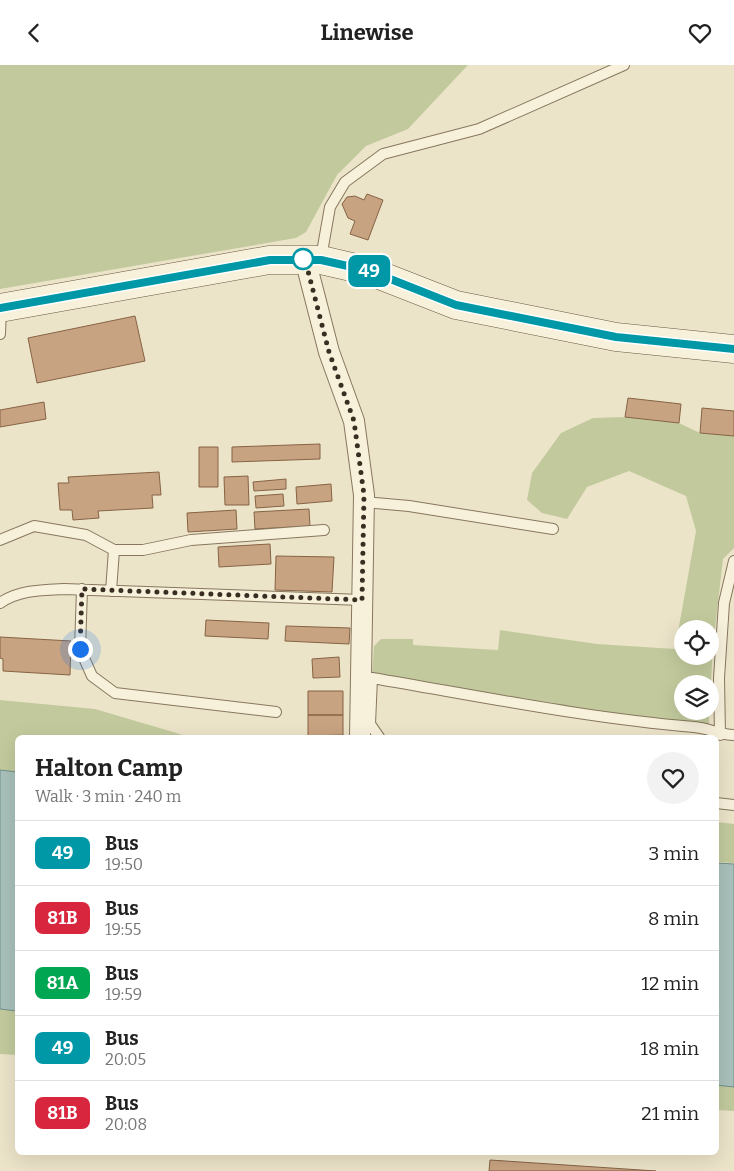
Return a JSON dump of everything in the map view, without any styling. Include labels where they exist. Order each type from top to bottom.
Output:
[{"type":"street","points":[[0,317],[270,260],[313,260],[370,271],[456,305],[616,337],[734,349]]},
{"type":"street","points":[[313,260],[329,352],[354,421],[364,502],[360,735]]},
{"type":"lane","points":[[313,260],[330,207],[345,182],[383,154],[479,129],[624,65]]},
{"type":"lane","points":[[364,502],[408,505],[553,529]]},
{"type":"lane","points":[[0,540],[34,526],[86,535],[114,550],[143,550],[191,540],[324,530]]},
{"type":"lane","points":[[111,591],[114,550]]},
{"type":"lane","points":[[720,735],[719,678],[724,603],[734,561]]},
{"type":"lane","points":[[0,603],[9,597],[30,591],[82,589],[362,600]]},
{"type":"lane","points":[[82,589],[80,649],[92,676],[115,693],[276,711]]},
{"type":"lane","points":[[378,735],[370,724],[372,678],[646,723],[709,728],[720,735],[734,735]]},
{"type":"lane","points":[[719,803],[734,805]]},
{"type":"green space","points":[[0,65],[468,65],[408,129],[366,146],[337,175],[306,232],[296,238],[0,289]]},
{"type":"green space","points":[[625,417],[679,423],[700,433],[734,436],[734,548],[723,559],[716,620],[680,620],[696,531],[686,496],[629,471],[587,487],[567,519],[542,513],[527,500],[532,473],[561,433],[593,418]]},
{"type":"green space","points":[[500,630],[597,644],[674,649],[674,665],[712,665],[711,675],[674,675],[674,720],[709,720],[709,728],[372,678],[374,646],[381,639],[413,639],[413,645],[498,650]]},
{"type":"green space","points":[[0,700],[95,709],[183,735],[15,735],[15,772],[0,770]]},
{"type":"green space","points":[[719,822],[734,824],[734,863],[719,862]]},
{"type":"green space","points":[[0,1009],[15,1011],[15,1055],[0,1054]]},
{"type":"green space","points":[[719,1085],[734,1087],[734,1111],[719,1110]]},
{"type":"water","points":[[0,770],[15,772],[15,1011],[0,1009]]},
{"type":"water","points":[[719,863],[734,864],[734,1087],[719,1085]]},
{"type":"building","points":[[367,194],[383,200],[368,240],[350,234],[355,221],[348,218],[342,204],[347,197],[355,196],[364,200]]},
{"type":"building","points":[[135,316],[145,361],[37,383],[28,338]]},
{"type":"building","points":[[628,398],[681,404],[679,423],[625,417]]},
{"type":"building","points":[[44,402],[46,419],[0,427],[0,410]]},
{"type":"building","points":[[702,408],[734,411],[734,436],[700,433]]},
{"type":"building","points":[[320,444],[320,459],[232,462],[232,447]]},
{"type":"building","points":[[199,447],[218,447],[218,487],[199,487]]},
{"type":"building","points":[[159,472],[161,495],[152,495],[153,508],[98,511],[99,518],[73,520],[72,510],[60,510],[58,483],[69,483],[68,477]]},
{"type":"building","points":[[248,476],[249,505],[225,505],[224,477]]},
{"type":"building","points":[[286,479],[286,489],[254,491],[253,482]]},
{"type":"building","points":[[331,484],[332,501],[297,504],[296,487]]},
{"type":"building","points":[[283,494],[284,506],[256,508],[255,496]]},
{"type":"building","points":[[309,509],[310,526],[255,529],[254,512]]},
{"type":"building","points":[[236,510],[237,529],[188,532],[187,513]]},
{"type":"building","points":[[270,544],[271,564],[219,567],[218,547]]},
{"type":"building","points":[[276,556],[334,557],[332,592],[275,590]]},
{"type":"building","points":[[206,620],[269,623],[268,639],[205,636]]},
{"type":"building","points":[[286,626],[350,628],[349,644],[285,641]]},
{"type":"building","points":[[0,637],[71,641],[70,675],[3,671],[3,659],[0,658]]},
{"type":"building","points":[[339,657],[340,677],[313,678],[312,659]]},
{"type":"building","points":[[308,691],[343,691],[343,715],[308,715]]},
{"type":"building","points":[[308,715],[343,715],[343,735],[308,735]]},
{"type":"building","points":[[490,1160],[656,1171],[489,1171]]},
{"type":"bus line","name":"49","points":[[0,308],[270,260],[321,260],[370,271],[456,305],[616,337],[734,349]]},
{"type":"route","points":[[80,649],[82,589],[362,600],[364,495],[354,421],[329,352],[305,259],[303,259]]}]
